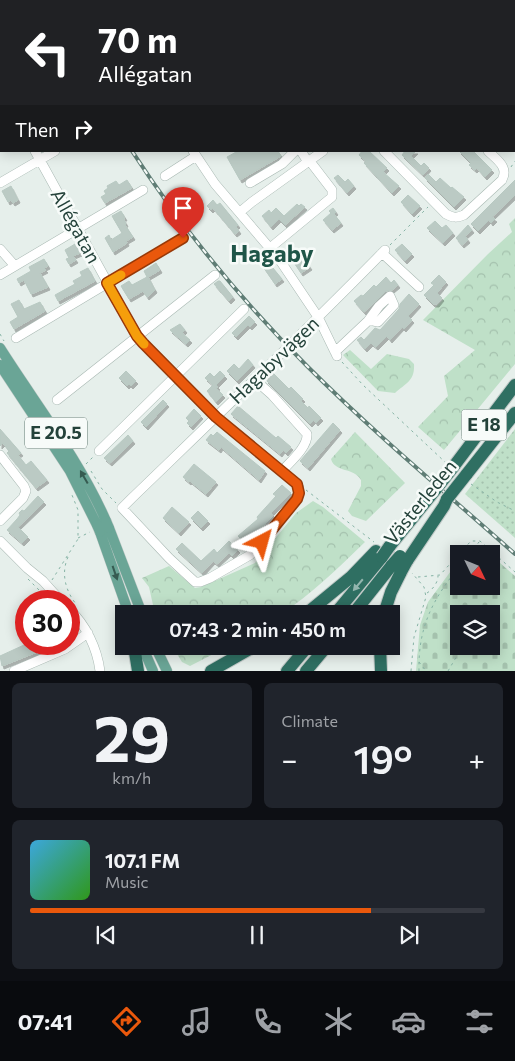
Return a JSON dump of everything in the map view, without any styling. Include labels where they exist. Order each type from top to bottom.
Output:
[{"type":"highway","name":"Västerleden","points":[[342,605],[397,528],[409,524],[436,489],[451,465],[515,385]]},
{"type":"highway","name":"Västerleden","points":[[361,605],[400,563],[444,506],[446,499],[515,413]]},
{"type":"highway","name":"Västerleden","points":[[317,605],[383,550]]},
{"type":"highway","points":[[387,605],[400,563]]},
{"type":"highway","points":[[135,655],[138,671]]},
{"type":"highway","points":[[211,671],[239,655]]},
{"type":"highway","points":[[287,671],[300,655]]},
{"type":"highway","points":[[306,671],[319,655]]},
{"type":"highway","points":[[380,655],[381,671]]},
{"type":"main road","name":"E 20.5","points":[[0,348],[91,488],[101,527],[127,605]]},
{"type":"main road","name":"E 20.5","points":[[0,365],[70,471],[101,527],[138,605]]},
{"type":"main road","points":[[146,655],[153,671]]},
{"type":"main road","points":[[159,655],[167,671]]},
{"type":"street","name":"Allégatan","points":[[36,152],[137,336],[216,417],[297,484],[299,493],[297,499],[250,556],[200,582],[191,580],[130,518],[123,508]]},
{"type":"street","points":[[0,183],[53,152]]},
{"type":"street","points":[[250,183],[282,164],[294,152]]},
{"type":"street","points":[[270,248],[332,197],[332,190],[302,152]]},
{"type":"street","points":[[240,212],[322,152]]},
{"type":"street","points":[[385,152],[434,202],[450,216],[459,217],[464,215],[502,180],[505,170],[489,152]]},
{"type":"street","points":[[165,176],[195,154],[216,184],[270,248],[318,317],[336,354],[368,321]]},
{"type":"street","points":[[0,275],[143,190]]},
{"type":"street","points":[[16,338],[183,238]]},
{"type":"street","points":[[0,249],[15,266]]},
{"type":"street","points":[[384,252],[419,286]]},
{"type":"street","name":"Hagabyvägen","points":[[123,508],[384,252]]},
{"type":"street","points":[[57,400],[215,274]]},
{"type":"street","points":[[99,451],[244,309]]},
{"type":"street","points":[[254,379],[272,395],[307,434],[308,439],[282,471]]},
{"type":"street","points":[[0,455],[26,491],[23,498],[0,521]]},
{"type":"street","points":[[0,541],[51,590]]},
{"type":"street","points":[[80,620],[95,650],[100,671]]},
{"type":"street","points":[[14,671],[65,649],[88,634]]},
{"type":"path","points":[[384,252],[434,202]]},
{"type":"path","points":[[336,354],[363,385],[451,465]]},
{"type":"path","points":[[85,464],[99,451]]},
{"type":"path","points":[[465,477],[483,494],[515,510]]},
{"type":"path","points":[[100,494],[105,492]]},
{"type":"path","points":[[68,590],[65,578],[66,564],[78,539],[78,510]]},
{"type":"path","points":[[78,539],[101,527]]},
{"type":"path","points":[[468,545],[471,542],[480,542],[515,572]]},
{"type":"path","points":[[52,581],[71,552]]},
{"type":"path","points":[[417,578],[438,576],[450,564]]},
{"type":"path","points":[[426,593],[431,590],[438,580],[438,576]]},
{"type":"path","points":[[420,671],[419,661],[422,634],[431,606],[450,578]]},
{"type":"path","points":[[448,671],[458,655]]},
{"type":"path","points":[[419,661],[426,671]]},
{"type":"green space","points":[[515,218],[515,364],[444,450],[418,427],[448,396],[444,376],[475,350],[423,320],[512,232],[509,224]]},
{"type":"green space","points":[[350,350],[371,369],[387,354],[409,359],[414,364],[413,374],[409,381],[395,393],[378,391],[343,355]]},
{"type":"green space","points":[[515,429],[515,538],[465,494]]},
{"type":"green space","points":[[355,432],[405,483],[366,521],[352,516],[348,511],[361,486],[361,480],[354,473],[336,466],[331,459]]},
{"type":"green space","points":[[313,501],[365,542],[293,605],[153,605],[149,587],[142,578],[169,566],[195,588],[201,587],[255,563],[296,513]]},
{"type":"green space","points":[[500,563],[515,576],[515,671],[416,671],[420,625],[428,602],[450,572],[450,595],[500,595]]},
{"type":"green space","points":[[178,655],[211,655],[190,666],[182,662]]},
{"type":"building","points":[[236,152],[279,152],[281,156],[240,180],[227,157]]},
{"type":"building","points":[[361,152],[370,152],[387,168],[383,172],[399,186],[392,193],[359,155]]},
{"type":"building","points":[[404,152],[415,152],[411,156],[421,166],[424,163],[429,168],[423,175],[402,155]]},
{"type":"building","points":[[460,152],[474,152],[492,170],[485,177],[477,168],[475,170],[469,165],[471,163]]},
{"type":"building","points":[[428,174],[436,182],[440,178],[464,197],[454,207],[425,178]]},
{"type":"building","points":[[338,175],[345,182],[348,179],[354,186],[347,193],[334,178]]},
{"type":"building","points":[[127,180],[132,188],[105,203],[101,197],[106,194],[104,191],[108,188],[107,186],[116,181],[119,185]]},
{"type":"building","points":[[515,180],[515,195],[492,217],[495,219],[491,223],[489,220],[478,231],[471,224]]},
{"type":"building","points":[[11,186],[18,200],[13,203],[11,200],[8,202],[2,191]]},
{"type":"building","points":[[408,195],[420,206],[412,214],[401,202]]},
{"type":"building","points":[[213,200],[217,205],[220,203],[238,225],[236,227],[239,231],[235,234],[213,208],[211,210],[207,206]]},
{"type":"building","points":[[297,204],[305,207],[285,225],[279,219],[271,227],[262,216],[269,210],[271,213],[276,208],[284,216]]},
{"type":"building","points":[[333,208],[336,212],[334,214],[341,223],[332,230],[323,220],[331,213],[329,211]]},
{"type":"building","points":[[121,211],[125,218],[123,218],[125,225],[133,237],[113,252],[105,238],[109,235],[111,240],[122,233],[112,216]]},
{"type":"building","points":[[435,221],[442,228],[446,225],[453,233],[443,243],[427,228]]},
{"type":"building","points":[[468,225],[472,230],[465,236],[468,240],[462,245],[456,238]]},
{"type":"building","points":[[75,244],[80,253],[73,256],[76,260],[69,264],[66,259],[69,258],[65,250]]},
{"type":"building","points":[[402,244],[412,254],[405,261],[395,250]]},
{"type":"building","points":[[297,250],[310,267],[301,273],[289,255]]},
{"type":"building","points":[[263,253],[282,279],[275,284],[257,258]]},
{"type":"building","points":[[44,259],[48,266],[44,268],[46,270],[40,273],[48,287],[31,294],[24,280],[19,283],[17,279],[31,271],[29,267]]},
{"type":"building","points":[[156,263],[160,270],[148,277],[155,290],[147,297],[143,291],[129,299],[121,286],[129,281],[132,285],[147,277],[144,271]]},
{"type":"building","points":[[88,268],[95,281],[58,301],[55,295],[75,284],[73,281],[82,276],[80,272]]},
{"type":"building","points":[[439,275],[446,282],[437,293],[442,298],[437,304],[433,304],[424,295],[434,285],[431,283]]},
{"type":"building","points":[[386,277],[391,283],[394,280],[398,285],[392,290],[386,291],[364,312],[354,301],[361,295],[363,296],[374,285],[376,287]]},
{"type":"building","points":[[218,281],[233,297],[229,301],[214,284]]},
{"type":"building","points":[[409,294],[419,304],[408,316],[412,320],[404,329],[402,327],[390,340],[387,336],[376,347],[371,343],[365,349],[357,340],[361,337],[364,340],[375,328],[380,330],[399,309],[400,304]]},
{"type":"building","points":[[19,300],[24,309],[40,302],[45,311],[14,329],[10,322],[18,317],[11,304]]},
{"type":"building","points":[[249,316],[255,322],[250,327],[248,325],[236,337],[232,333]]},
{"type":"building","points":[[180,324],[185,330],[182,333],[190,340],[186,344],[170,330]]},
{"type":"building","points":[[248,359],[253,365],[237,381],[227,371],[234,364],[239,369]]},
{"type":"building","points":[[126,371],[136,381],[131,386],[129,384],[127,386],[119,378]]},
{"type":"building","points":[[220,371],[225,376],[216,385],[218,387],[216,388],[223,395],[216,402],[207,391],[213,385],[205,378],[210,373],[214,377]]},
{"type":"building","points":[[273,373],[289,389],[291,387],[303,399],[301,401],[321,418],[316,423],[314,420],[310,424],[266,380]]},
{"type":"building","points":[[163,400],[167,404],[146,427],[141,422]]},
{"type":"building","points":[[238,406],[276,438],[278,436],[291,447],[286,453],[283,450],[280,454],[231,414]]},
{"type":"building","points":[[194,409],[201,416],[191,427],[187,423],[189,421],[186,418]]},
{"type":"building","points":[[333,423],[340,430],[308,468],[300,461]]},
{"type":"building","points":[[0,429],[21,453],[18,455],[26,465],[31,461],[47,480],[36,488],[7,453],[9,451],[3,443],[0,446]]},
{"type":"building","points":[[217,432],[265,471],[259,480],[221,447],[219,450],[206,440],[211,434],[213,436]]},
{"type":"building","points":[[128,435],[133,441],[110,463],[104,458]]},
{"type":"building","points":[[194,464],[216,482],[206,494],[183,477]]},
{"type":"building","points":[[282,485],[291,493],[271,513],[273,515],[249,542],[244,537],[242,540],[238,536],[258,519],[257,517],[276,496],[273,494]]},
{"type":"building","points":[[38,496],[44,502],[18,527],[28,537],[22,543],[7,530],[20,515],[19,513],[22,510],[24,511]]},
{"type":"building","points":[[172,507],[189,522],[179,533],[163,518]]},
{"type":"building","points":[[198,511],[208,521],[201,528],[191,518]]},
{"type":"building","points":[[229,541],[238,550],[232,556],[229,553],[217,564],[213,561],[202,573],[176,549],[182,543],[201,561],[214,549],[217,553]]},
{"type":"building","points":[[15,649],[15,655],[30,655],[2,666],[0,656]]},
{"type":"railway","points":[[133,152],[192,236],[259,316],[358,415],[515,554]]},
{"type":"slow traffic","points":[[121,275],[107,283],[137,336],[144,344]]},
{"type":"district","name":"Hagaby","points":[[272,254]]},
{"type":"route","points":[[183,238],[107,283],[137,336],[143,343],[216,417],[297,484],[299,493],[297,499],[262,542]]}]
